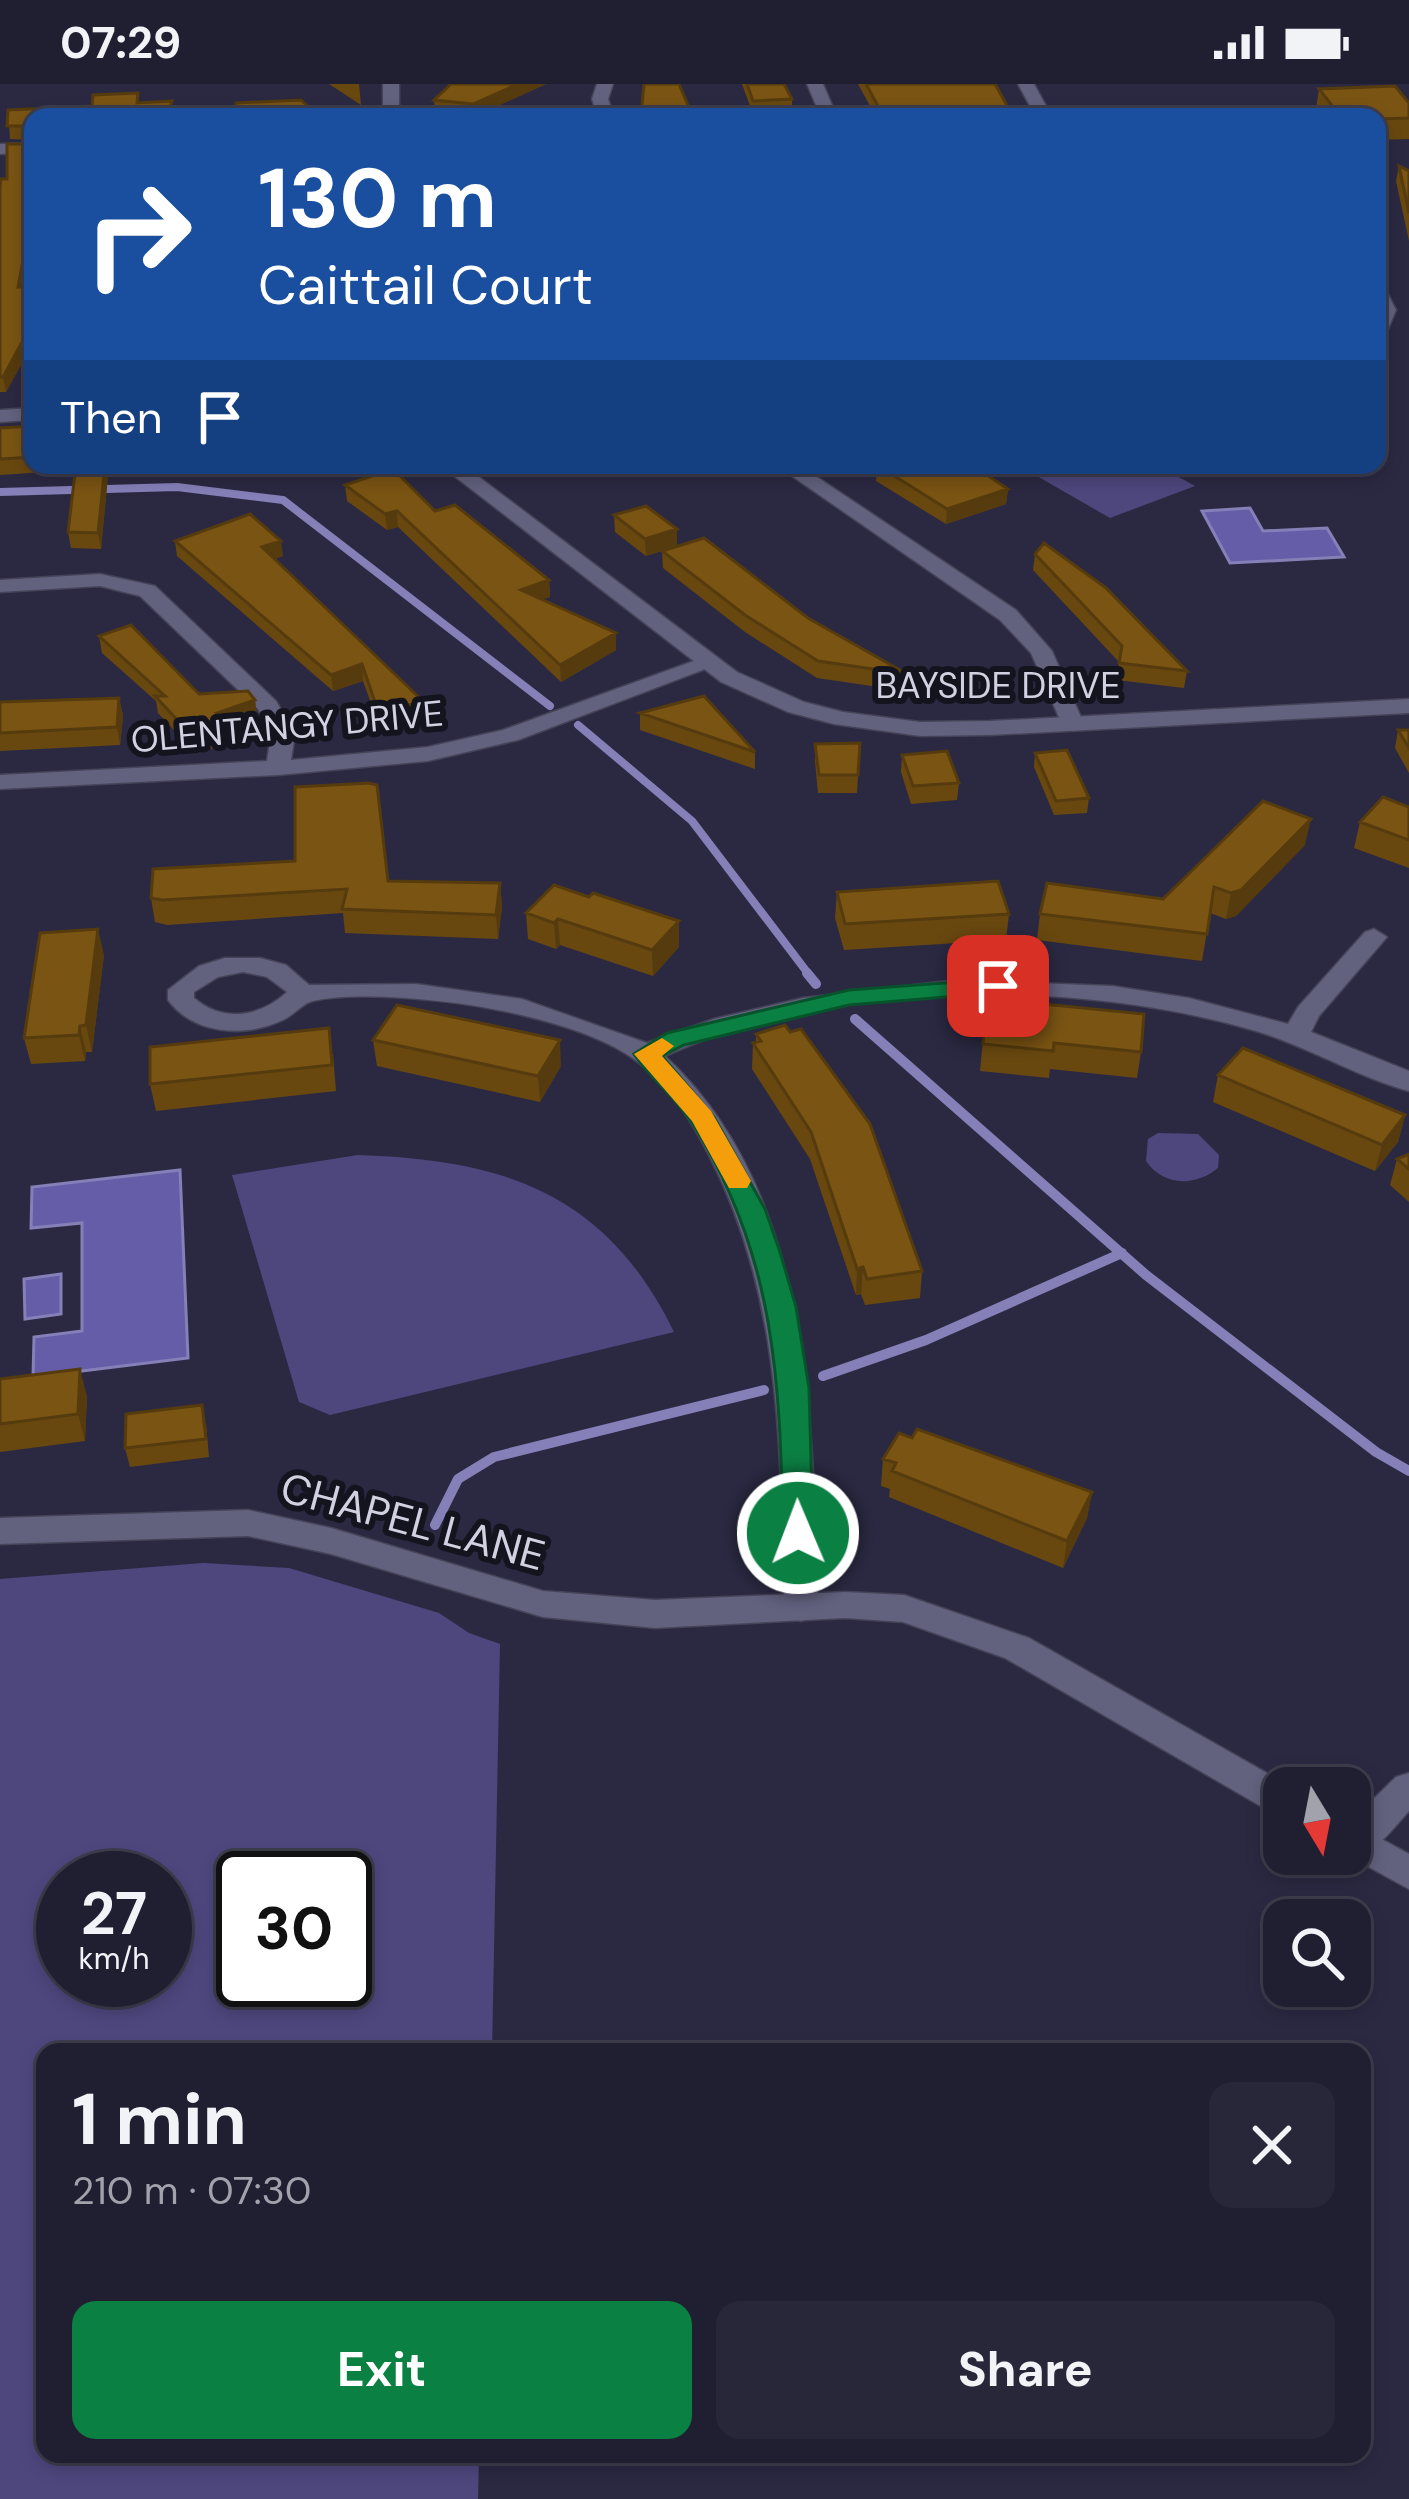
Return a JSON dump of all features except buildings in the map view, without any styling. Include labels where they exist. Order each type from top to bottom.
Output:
[{"type":"street","name":"BAYSIDE DRIVE","points":[[462,474],[710,663],[761,693],[842,719],[920,729],[1409,706]]},
{"type":"street","points":[[799,474],[1008,614],[1041,651],[1072,724]]},
{"type":"street","points":[[0,586],[100,580],[147,591],[268,706],[284,734],[278,767]]},
{"type":"street","name":"OLENTANGY DRIVE","points":[[0,782],[385,760],[470,746],[710,663]]},
{"type":"street","points":[[1297,1034],[1307,1012],[1374,937]]},
{"type":"street","points":[[646,1054],[676,1039],[774,1012],[849,998],[964,986],[1097,993],[1213,1013],[1297,1034],[1409,1082]]},
{"type":"street","points":[[302,993],[403,988],[481,995],[544,1010],[646,1054],[702,1117],[752,1209],[782,1307],[795,1388],[801,1607]]},
{"type":"street","name":"CHAPEL LANE","points":[[0,1531],[248,1523],[331,1541],[543,1604],[655,1614],[801,1607],[904,1609],[1017,1648],[1263,1789]]},
{"type":"street","points":[[1371,1823],[1409,1788]]},
{"type":"street","points":[[1371,1851],[1409,1873]]},
{"type":"shaded area","points":[[1033,474],[1173,474],[1195,486],[1110,518]]},
{"type":"shaded area","points":[[1250,508],[1263,531],[1327,528],[1344,557],[1230,563],[1202,511]]},
{"type":"shaded area","points":[[1158,1133],[1198,1134],[1219,1155],[1218,1168],[1190,1181],[1161,1175],[1146,1161],[1148,1139]]},
{"type":"shaded area","points":[[358,1155],[460,1165],[546,1193],[583,1216],[617,1246],[674,1332],[330,1415],[299,1402],[232,1175]]},
{"type":"shaded area","points":[[180,1170],[188,1358],[33,1377],[34,1337],[82,1331],[82,1223],[31,1228],[32,1187]]},
{"type":"shaded area","points":[[61,1274],[61,1314],[25,1319],[24,1279]]},
{"type":"shaded area","points":[[203,1563],[289,1568],[439,1613],[469,1633],[500,1644],[492,2043],[36,2043],[36,2463],[479,2463],[478,2499],[0,2499],[0,1579]]},
{"type":"waterway","points":[[0,492],[177,487],[283,500],[550,706]]},
{"type":"waterway","points":[[578,725],[692,821],[810,976]]},
{"type":"waterway","points":[[807,973],[816,984]]},
{"type":"waterway","points":[[855,1019],[1121,1253]]},
{"type":"waterway","points":[[823,1376],[926,1340],[1121,1253]]},
{"type":"waterway","points":[[1121,1253],[1376,1452],[1409,1471]]},
{"type":"waterway","points":[[435,1525],[458,1479],[494,1457],[764,1390]]},
{"type":"slow traffic","points":[[662,1046],[646,1054],[702,1117],[738,1181]]},
{"type":"route","points":[[798,1533],[795,1388],[782,1307],[767,1252],[752,1209],[702,1117],[646,1054],[676,1039],[774,1012],[906,991],[998,986]]}]
